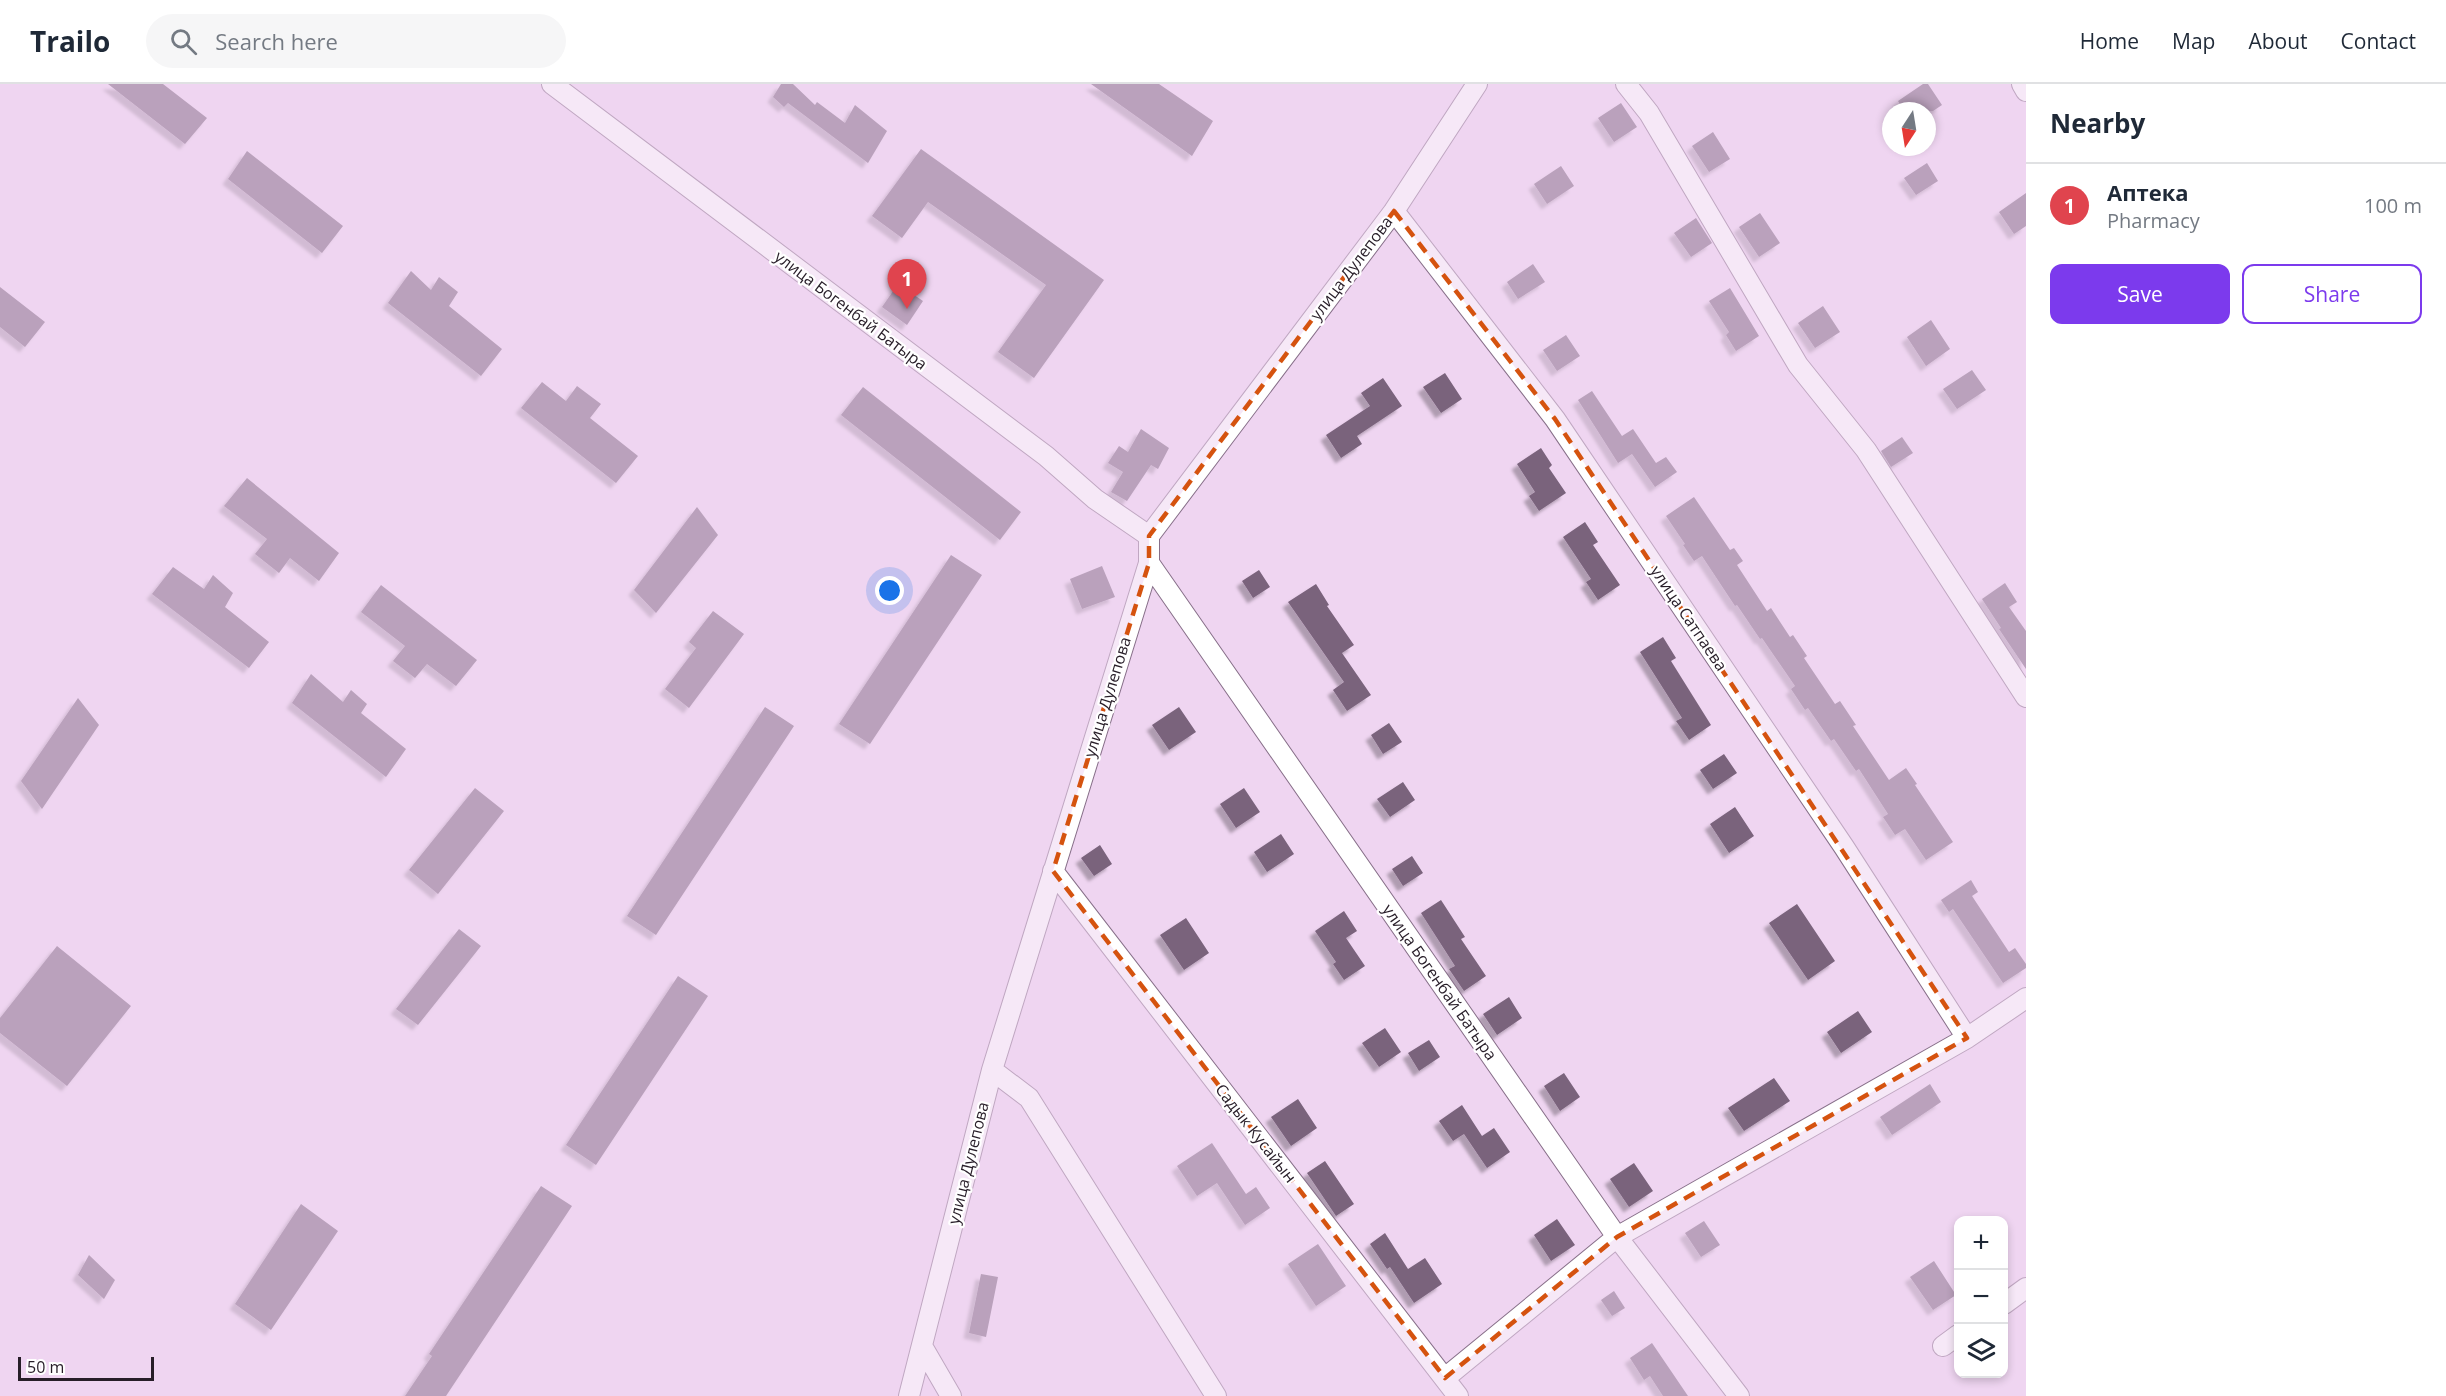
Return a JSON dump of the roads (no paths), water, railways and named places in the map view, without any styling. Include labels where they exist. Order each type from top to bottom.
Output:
[{"type":"street","name":"улица Богенбай Батыра","points":[[552,84],[1046,456],[1095,499],[1149,536]]},
{"type":"street","name":"улица Дулепова","points":[[909,1396],[992,1070],[1149,563],[1149,536],[1394,211],[1477,84]]},
{"type":"street","points":[[1626,84],[1649,113],[1798,365],[1866,450],[2026,697]]},
{"type":"street","points":[[2022,84],[2026,91]]},
{"type":"street","name":"улица Сатпаева","points":[[1394,211],[1554,419],[1844,847],[1967,1038]]},
{"type":"street","name":"улица Богенбай Батыра","points":[[1149,563],[1617,1237],[1739,1396]]},
{"type":"street","name":"Садык Кусайын","points":[[1053,871],[1458,1396]]},
{"type":"street","points":[[1445,1378],[1617,1237],[1967,1038],[2026,998]]},
{"type":"street","points":[[992,1070],[1029,1098],[1216,1396]]},
{"type":"street","points":[[2008,1301],[2026,1288]]},
{"type":"street","points":[[922,1346],[951,1396]]},
{"type":"place","name":"Аптека","points":[[907,309]]}]
